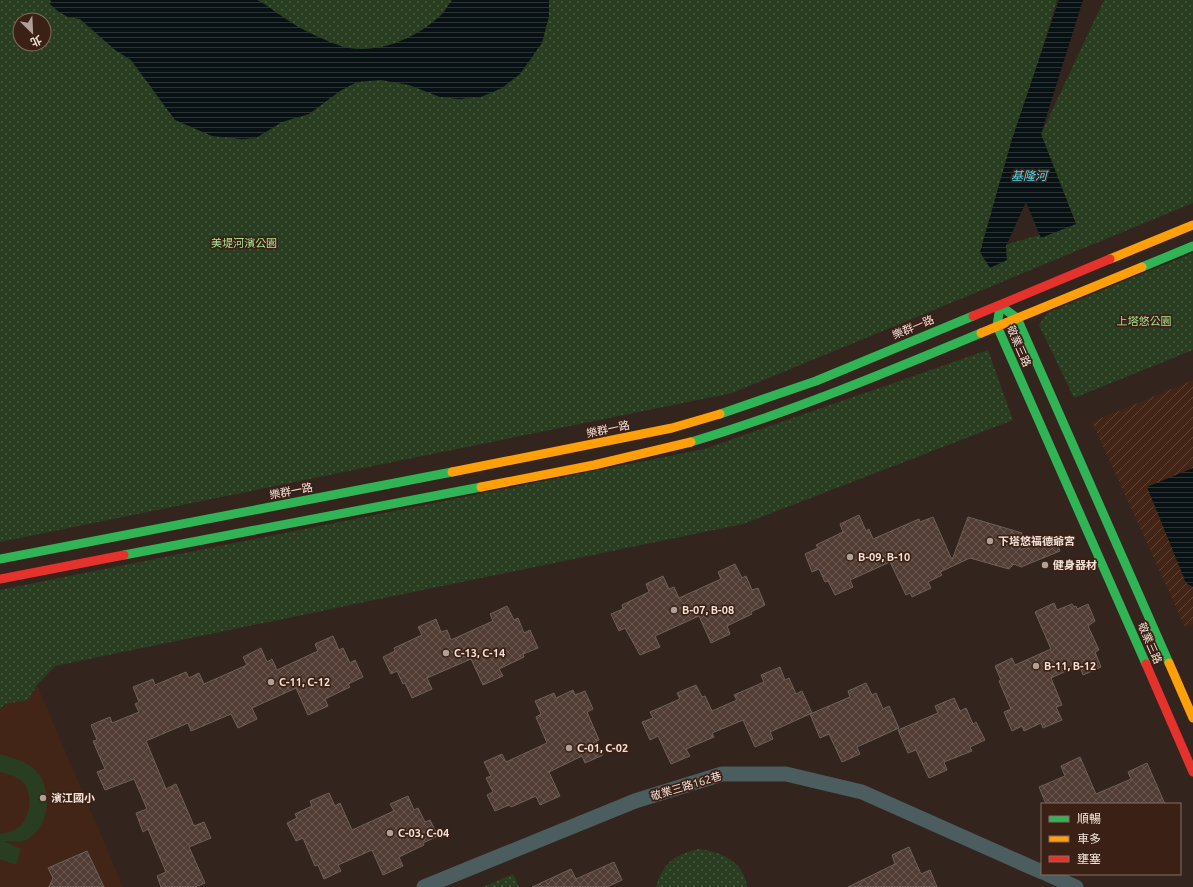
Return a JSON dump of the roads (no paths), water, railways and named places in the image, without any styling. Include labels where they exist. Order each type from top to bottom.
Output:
[{"type":"main road","name":"樂群一路","points":[[0,559],[594,445],[672,428],[736,409],[816,381],[1193,225]]},
{"type":"main road","points":[[0,579],[594,465],[677,446],[741,427],[821,399],[1193,246]]},
{"type":"main road","name":"敬業三路","points":[[1192,715],[1017,318],[1000,305],[997,326],[1193,772]]},
{"type":"street","name":"敬業三路162巷","points":[[424,887],[635,801],[722,774],[786,774],[862,792],[1041,872]]},
{"type":"street","points":[[1049,875],[1076,887]]},
{"type":"water","points":[[51,0],[257,0],[300,28],[316,36],[334,44],[349,48],[361,49],[386,46],[409,37],[430,25],[439,17],[452,0],[549,0],[549,16],[542,43],[520,74],[502,88],[481,97],[459,99],[440,97],[409,85],[381,80],[357,82],[340,91],[309,114],[282,122],[256,138],[242,139],[212,136],[175,120],[131,60],[115,50],[80,19],[68,17],[59,12],[50,4]]},
{"type":"water","name":"基隆河","points":[[1059,0],[1083,0],[1041,134],[1076,224],[1041,238],[1026,202],[1006,246],[1007,260],[990,268],[980,252],[1012,139]]},
{"type":"water","points":[[1193,468],[1193,587],[1186,583],[1147,487]]},
{"type":"place","name":"下塔悠福德爺宮","points":[[990,541]]},
{"type":"place","name":"B-09, B-10","points":[[850,557]]},
{"type":"place","name":"健身器材","points":[[1045,565]]},
{"type":"place","name":"B-07, B-08","points":[[674,610]]},
{"type":"place","name":"C-13, C-14","points":[[446,653]]},
{"type":"place","name":"B-11, B-12","points":[[1036,666]]},
{"type":"place","name":"C-11, C-12","points":[[271,682]]},
{"type":"place","name":"C-01, C-02","points":[[569,748]]},
{"type":"place","name":"濱江國小","points":[[43,798]]},
{"type":"place","name":"C-03, C-04","points":[[390,833]]},
{"type":"park label","name":"美堤河濱公園","points":[[244,243]]},
{"type":"park label","name":"上塔悠公園","points":[[1144,321]]}]
